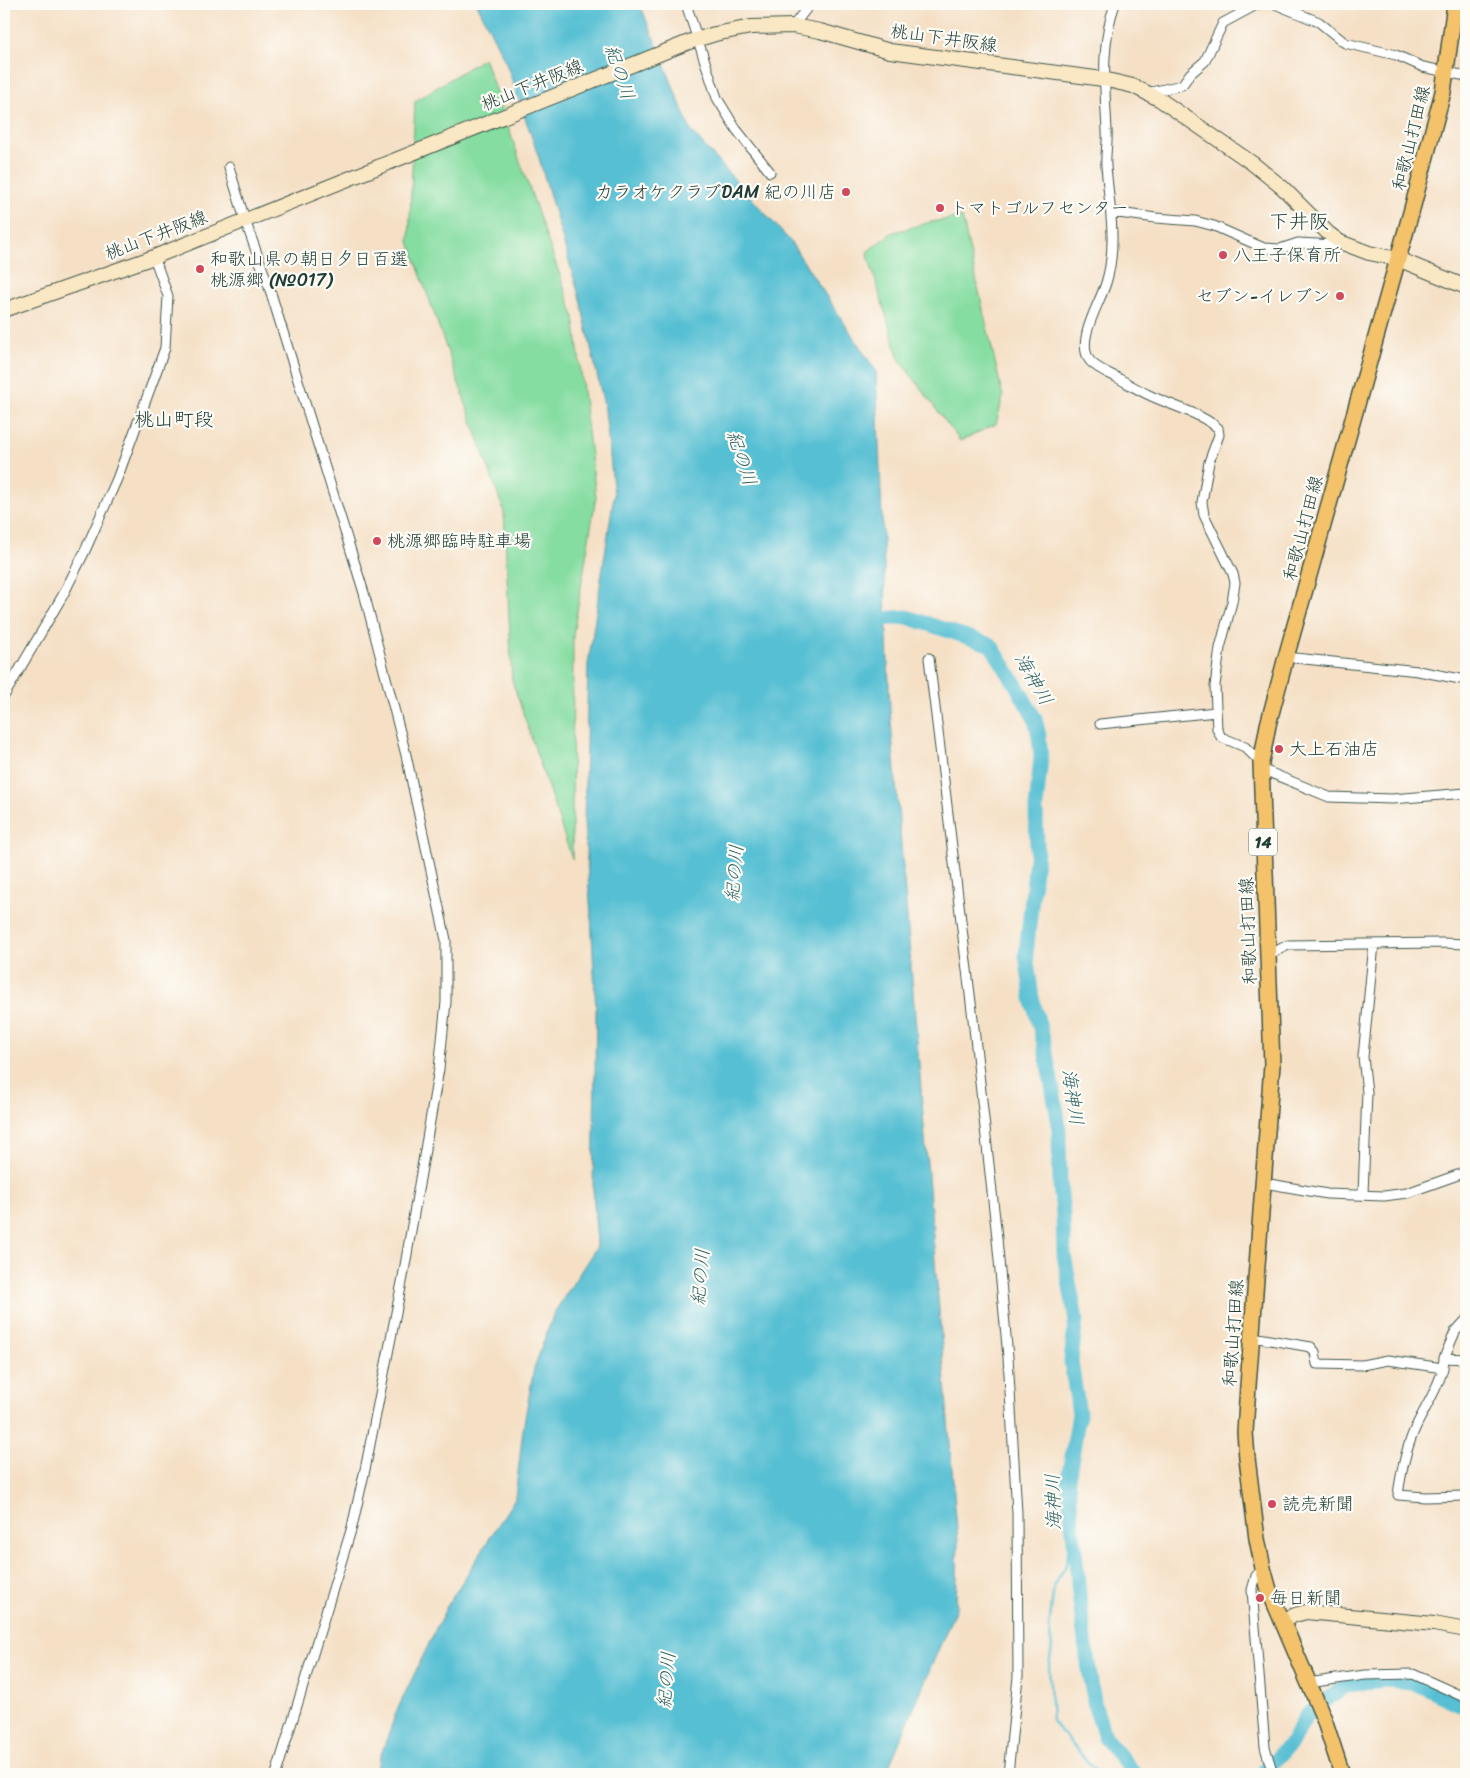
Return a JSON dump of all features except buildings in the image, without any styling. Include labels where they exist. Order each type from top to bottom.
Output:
[{"type":"main road","name":"和歌山打田線","points":[[1342,1774],[1324,1719],[1269,1590],[1263,1568],[1247,1458],[1245,1432],[1272,1065],[1261,766],[1268,725],[1286,657],[1443,92],[1455,4]]},
{"type":"main road","name":"桃山下井阪線","points":[[4,310],[154,257],[694,41],[751,27],[794,26],[820,31],[890,51],[1103,79],[1133,86],[1159,99],[1252,164],[1283,188],[1328,233],[1340,242],[1398,259],[1466,287]]},
{"type":"main road","points":[[1282,1621],[1295,1614],[1306,1612],[1434,1624],[1466,1630]]},
{"type":"street","points":[[686,4],[694,41],[717,98],[736,129],[770,172]]},
{"type":"street","points":[[794,26],[810,4]]},
{"type":"street","points":[[1115,4],[1109,19],[1105,42],[1103,79],[1107,134],[1106,164],[1111,212],[1111,262],[1106,282],[1093,314],[1085,343],[1085,352],[1091,363],[1111,375],[1149,395],[1186,410],[1218,428],[1219,435],[1209,462],[1202,502],[1204,515],[1232,574],[1234,584],[1232,602],[1220,648],[1215,686],[1217,730],[1221,737],[1245,747],[1261,766],[1329,797],[1392,799],[1466,794]]},
{"type":"street","points":[[1147,93],[1182,85],[1190,74],[1205,61],[1223,23],[1258,4]]},
{"type":"street","points":[[1274,4],[1318,22],[1345,43],[1396,54],[1423,67],[1466,76]]},
{"type":"street","points":[[229,167],[248,218],[364,593],[406,755],[446,940],[446,1002],[439,1068],[403,1278],[366,1465],[352,1527],[276,1774]]},
{"type":"street","points":[[1111,212],[1149,218],[1195,221],[1214,226],[1264,248],[1280,249],[1298,243],[1334,246],[1340,242]]},
{"type":"street","points":[[4,696],[63,595],[84,553],[117,479],[165,348],[168,296],[154,257]]},
{"type":"street","points":[[1286,657],[1418,671],[1466,680]]},
{"type":"street","points":[[928,658],[973,1019],[1008,1357],[1017,1513],[1018,1667],[1008,1774]]},
{"type":"street","points":[[1100,724],[1216,712]]},
{"type":"street","points":[[1363,1194],[1367,1092],[1363,1056],[1374,944]]},
{"type":"street","points":[[1268,955],[1288,945],[1466,944]]},
{"type":"street","points":[[1264,1183],[1327,1194],[1384,1196],[1407,1193],[1466,1172]]},
{"type":"street","points":[[1466,1320],[1455,1332],[1444,1358],[1440,1380],[1405,1453],[1398,1495],[1425,1497],[1466,1496]]},
{"type":"street","points":[[1252,1337],[1311,1347],[1315,1352],[1317,1364],[1362,1364],[1388,1360],[1443,1368]]},
{"type":"street","points":[[1444,1358],[1466,1359]]},
{"type":"street","points":[[1263,1568],[1256,1576],[1252,1590],[1265,1747],[1274,1774]]},
{"type":"street","points":[[1310,1688],[1365,1675],[1413,1674],[1466,1698]]},
{"type":"green space","points":[[484,58],[574,316],[596,497],[573,635],[572,859],[512,680],[504,512],[409,242],[415,101]]},
{"type":"green space","points":[[962,217],[1003,397],[996,424],[960,441],[899,359],[867,252],[891,233],[931,222]]},
{"type":"water","name":"紀の川","points":[[477,4],[640,4],[691,131],[790,241],[876,371],[890,709],[958,1542],[956,1608],[886,1774],[374,1774],[397,1710],[447,1606],[515,1498],[523,1429],[534,1368],[554,1313],[597,1246],[593,1189],[596,1012],[584,823],[588,664],[614,495],[605,410],[580,299],[538,155],[506,63]]},
{"type":"waterway","name":"海神川","points":[[867,620],[907,617],[991,645],[1035,719],[1039,736],[1041,757],[1036,808],[1037,851],[1026,954],[1032,998],[1044,1043],[1057,1113],[1064,1255],[1076,1319],[1071,1361],[1079,1414],[1068,1480],[1080,1603],[1095,1707],[1106,1739],[1135,1774]]},
{"type":"waterway","points":[[1073,1526],[1065,1568],[1054,1585],[1049,1629],[1052,1646],[1049,1666],[1052,1721],[1098,1774]]},
{"type":"waterway","name":"海神川","points":[[1262,1774],[1292,1742],[1306,1716],[1343,1687],[1386,1680],[1412,1682],[1466,1707]]},
{"type":"place","name":"カラオケクラブDAM 紀の川店","points":[[846,192]]},
{"type":"place","name":"トマトゴルフセンター","points":[[940,208]]},
{"type":"place","name":"八王子保育所","points":[[1223,255]]},
{"type":"place","name":"和歌山県の朝日夕日百選 桃源郷 (№017)","points":[[200,269]]},
{"type":"place","name":"セブン-イレブン","points":[[1340,296]]},
{"type":"place","name":"桃源郷臨時駐車場","points":[[377,541]]},
{"type":"place","name":"大上石油店","points":[[1279,749]]},
{"type":"place","name":"読売新聞","points":[[1272,1504]]},
{"type":"place","name":"毎日新聞","points":[[1260,1598]]},
{"type":"district","name":"下井阪","points":[[1299,221]]},
{"type":"district","name":"桃山町段","points":[[174,419]]}]
